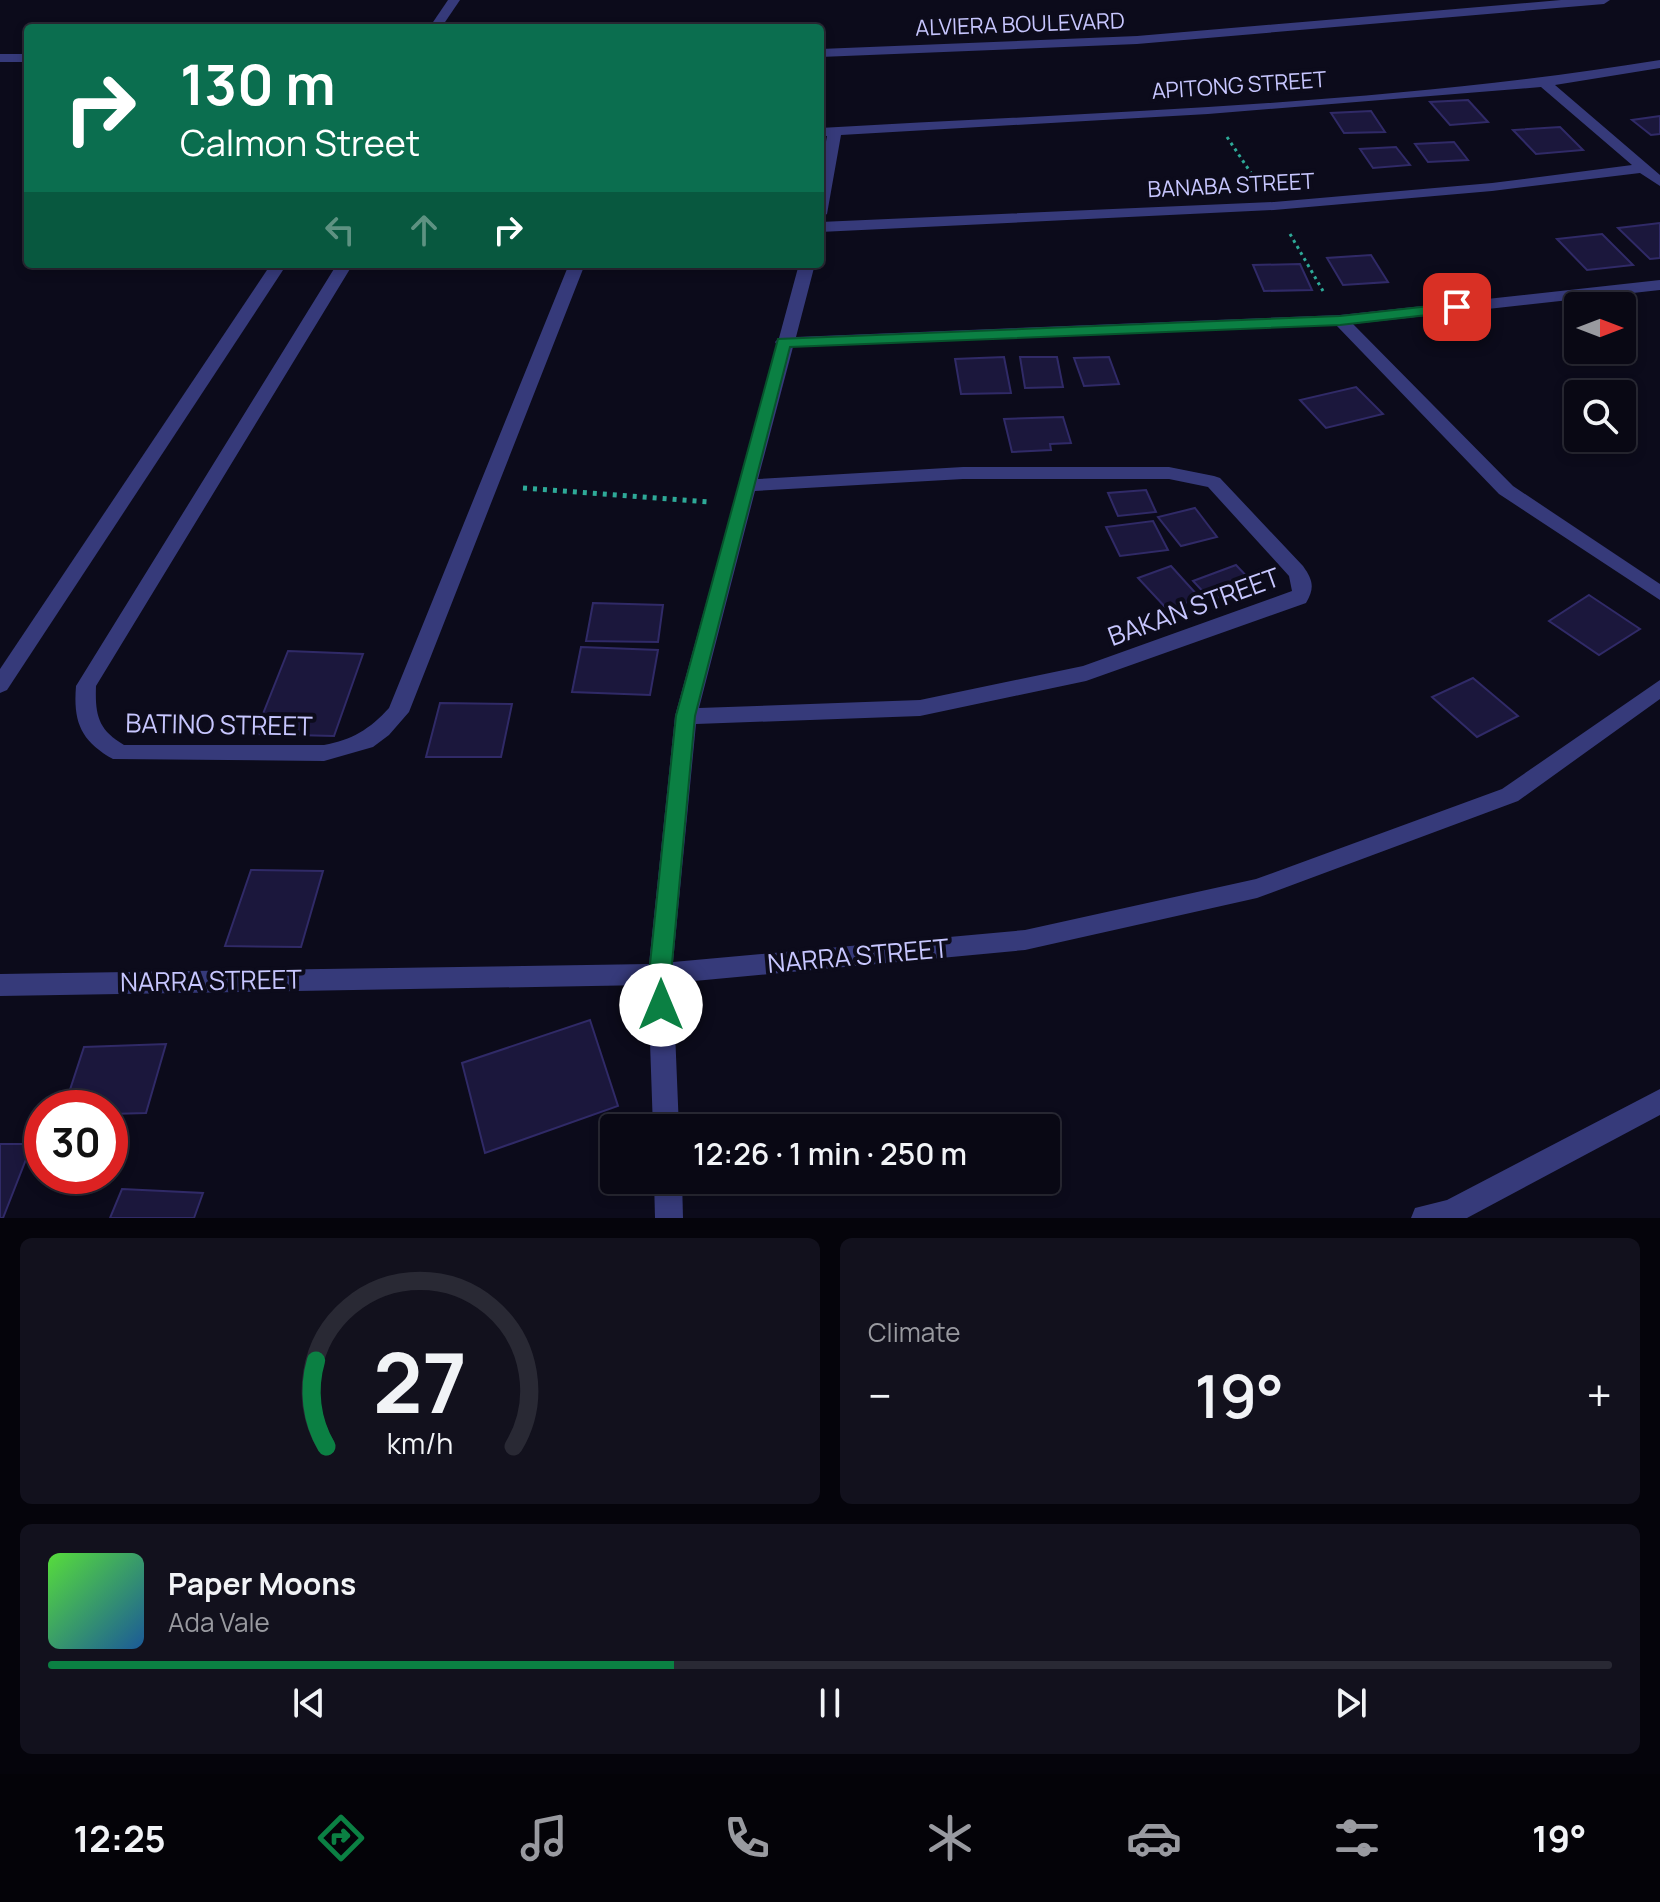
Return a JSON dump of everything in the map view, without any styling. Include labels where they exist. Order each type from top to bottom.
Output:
[{"type":"street","points":[[438,24],[454,0]]},
{"type":"street","name":"ALVIERA BOULEVARD","points":[[824,53],[1137,40],[1604,0]]},
{"type":"street","points":[[0,58],[24,58]]},
{"type":"street","name":"APITONG STREET","points":[[827,132],[1208,110],[1544,83],[1660,64]]},
{"type":"street","points":[[1544,83],[1660,182]]},
{"type":"street","points":[[824,167],[827,132]]},
{"type":"street","name":"BANABA STREET","points":[[824,227],[1274,206],[1492,187],[1643,168]]},
{"type":"street","points":[[0,685],[276,268]]},
{"type":"street","name":"BATINO STREET","points":[[343,268],[86,686],[84,711],[96,740],[121,753],[324,753],[351,749],[378,736],[398,712],[575,268]]},
{"type":"street","points":[[665,1114],[660,974],[686,716],[783,342],[806,268]]},
{"type":"street","points":[[783,342],[1340,320],[1660,285]]},
{"type":"street","points":[[1340,320],[1506,490],[1660,593]]},
{"type":"street","name":"BAKAN STREET","points":[[686,716],[920,708],[1086,673],[1299,598],[1304,589],[1302,578],[1214,482],[1169,473],[963,473],[745,495]]},
{"type":"street","name":"NARRA STREET","points":[[0,985],[660,974],[1025,940],[1257,888],[1510,795],[1660,688]]},
{"type":"street","points":[[1444,1216],[1660,1101]]},
{"type":"street","points":[[668,1194],[669,1218]]},
{"type":"path","points":[[488,486],[745,495]]},
{"type":"building","points":[[1468,100],[1488,122],[1450,125],[1430,102]]},
{"type":"building","points":[[1371,111],[1385,132],[1344,133],[1331,113]]},
{"type":"building","points":[[1660,116],[1660,134],[1651,135],[1632,120]]},
{"type":"building","points":[[1560,127],[1583,150],[1536,154],[1513,130]]},
{"type":"building","points":[[1454,142],[1468,160],[1428,162],[1415,144]]},
{"type":"building","points":[[1396,147],[1410,165],[1373,168],[1360,149]]},
{"type":"building","points":[[1660,223],[1660,258],[1650,259],[1618,228]]},
{"type":"building","points":[[1602,234],[1633,265],[1587,270],[1557,239]]},
{"type":"building","points":[[1371,255],[1388,282],[1343,285],[1327,258]]},
{"type":"building","points":[[1300,264],[1312,290],[1264,291],[1253,265]]},
{"type":"building","points":[[1004,357],[1011,393],[961,394],[955,359]]},
{"type":"building","points":[[1020,357],[1057,357],[1063,387],[1025,388]]},
{"type":"building","points":[[1109,357],[1119,384],[1084,386],[1074,358]]},
{"type":"building","points":[[1356,387],[1383,414],[1326,428],[1300,400]]},
{"type":"building","points":[[1063,417],[1071,443],[1050,444],[1051,450],[1012,452],[1004,419]]},
{"type":"building","points":[[1146,490],[1156,512],[1118,516],[1108,493]]},
{"type":"building","points":[[1195,508],[1217,537],[1181,546],[1158,517]]},
{"type":"building","points":[[1153,521],[1168,550],[1120,556],[1106,527]]},
{"type":"building","points":[[1236,565],[1254,584],[1211,600],[1193,581]]},
{"type":"building","points":[[1171,566],[1200,598],[1167,609],[1138,578]]},
{"type":"building","points":[[1589,595],[1640,629],[1599,655],[1549,621]]},
{"type":"building","points":[[593,603],[663,605],[658,642],[586,641]]},
{"type":"building","points":[[581,647],[658,650],[650,695],[572,692]]},
{"type":"building","points":[[288,651],[363,654],[334,736],[255,734]]},
{"type":"building","points":[[1473,678],[1518,716],[1477,737],[1432,697]]},
{"type":"building","points":[[440,703],[512,704],[501,757],[426,757]]},
{"type":"building","points":[[251,870],[323,871],[301,947],[225,946]]},
{"type":"building","points":[[590,1020],[618,1106],[485,1153],[462,1063]]},
{"type":"building","points":[[166,1044],[146,1113],[128,1114],[128,1090],[70,1090],[84,1047]]},
{"type":"building","points":[[0,1144],[24,1144],[24,1164],[3,1218],[0,1218]]},
{"type":"building","points":[[128,1189],[203,1193],[194,1218],[110,1218],[120,1194],[128,1194]]},
{"type":"route","points":[[661,1005],[660,974],[686,716],[783,342],[1340,320],[1457,307]]}]
